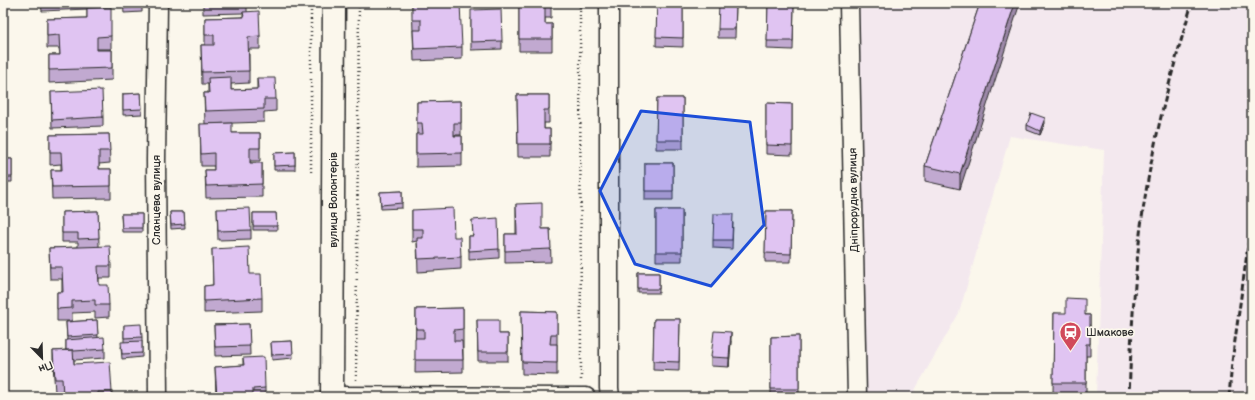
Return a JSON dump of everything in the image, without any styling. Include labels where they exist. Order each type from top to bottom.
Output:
[{"type":"street","name":"Сланцева вулиця","points":[[158,3],[156,160],[158,397]]},
{"type":"street","name":"вулиця Волонтерів","points":[[332,397],[334,3]]},
{"type":"street","points":[[609,3],[610,397]]},
{"type":"street","name":"Дніпрорудна вулиця","points":[[849,3],[857,397]]},
{"type":"street","points":[[332,397],[584,390]]},
{"type":"path","points":[[356,396],[359,3]]},
{"type":"path","points":[[580,3],[584,390]]},
{"type":"highlighted area","points":[[641,111],[750,122],[764,225],[711,286],[635,264],[600,191]]},
{"type":"shaded area","points":[[841,3],[1252,3],[1252,397],[1096,397],[1104,150],[1010,136],[959,313],[911,397],[856,397]]},
{"type":"building","points":[[123,3],[142,3],[142,7],[124,8]]},
{"type":"building","points":[[203,3],[247,3],[247,5],[203,5]]},
{"type":"building","points":[[412,3],[460,3],[462,47],[414,49],[413,30],[421,30],[421,20],[412,20]]},
{"type":"building","points":[[519,3],[551,3],[551,5],[545,5],[545,24],[552,24],[552,39],[519,39]]},
{"type":"building","points":[[657,3],[683,3],[683,38],[656,37]]},
{"type":"building","points":[[768,3],[794,3],[793,41],[767,41]]},
{"type":"building","points":[[980,3],[1015,3],[960,174],[925,166]]},
{"type":"building","points":[[719,4],[736,5],[735,29],[718,29]]},
{"type":"building","points":[[111,7],[111,36],[97,37],[97,50],[112,50],[112,68],[49,70],[49,55],[60,55],[59,35],[47,36],[47,19],[87,18],[87,8]]},
{"type":"building","points":[[501,9],[502,41],[471,42],[471,10]]},
{"type":"building","points":[[259,11],[260,36],[248,37],[249,71],[202,72],[201,45],[214,45],[214,35],[205,35],[205,18],[244,17],[243,12]]},
{"type":"building","points":[[231,77],[231,90],[258,89],[257,78],[275,78],[276,99],[264,99],[264,109],[205,111],[204,93],[209,93],[208,78]]},
{"type":"building","points":[[102,90],[103,117],[52,120],[51,92]]},
{"type":"building","points":[[141,93],[142,109],[123,110],[123,94]]},
{"type":"building","points":[[517,95],[549,95],[549,110],[544,110],[544,129],[550,129],[550,144],[518,144]]},
{"type":"building","points":[[657,98],[683,98],[683,140],[656,140]]},
{"type":"building","points":[[461,101],[461,123],[454,123],[454,136],[462,136],[462,153],[416,154],[416,134],[423,134],[422,123],[417,123],[417,102]]},
{"type":"building","points":[[766,103],[792,104],[792,146],[766,145]]},
{"type":"building","points":[[1031,113],[1045,118],[1040,131],[1027,125]]},
{"type":"building","points":[[232,123],[232,133],[260,133],[260,148],[250,148],[250,163],[262,163],[262,184],[206,186],[205,170],[214,170],[214,153],[201,154],[200,124]]},
{"type":"building","points":[[109,134],[110,151],[99,151],[99,169],[111,169],[111,186],[52,187],[51,170],[62,170],[61,152],[50,152],[50,135]]},
{"type":"building","points":[[295,152],[295,165],[274,166],[274,153]]},
{"type":"building","points":[[3,159],[12,159],[12,177],[3,177]]},
{"type":"building","points":[[645,163],[673,163],[673,191],[645,191]]},
{"type":"building","points":[[402,191],[402,203],[381,205],[380,192]]},
{"type":"building","points":[[542,203],[542,229],[550,229],[551,249],[505,251],[505,234],[517,234],[516,204]]},
{"type":"building","points":[[250,208],[251,230],[218,231],[217,209]]},
{"type":"building","points":[[453,208],[454,237],[460,237],[461,257],[418,259],[417,238],[423,238],[423,229],[412,229],[412,210]]},
{"type":"building","points":[[656,210],[682,210],[682,252],[656,252]]},
{"type":"building","points":[[98,211],[99,238],[78,239],[78,233],[62,233],[62,212]]},
{"type":"building","points":[[766,211],[792,211],[791,254],[765,253]]},
{"type":"building","points":[[170,212],[184,212],[185,224],[171,225]]},
{"type":"building","points":[[253,213],[276,213],[277,226],[253,226]]},
{"type":"building","points":[[121,214],[142,214],[142,228],[122,228]]},
{"type":"building","points":[[714,214],[733,214],[732,240],[713,240]]},
{"type":"building","points":[[498,218],[499,249],[469,251],[469,236],[473,236],[472,220]]},
{"type":"building","points":[[110,246],[111,266],[98,266],[99,285],[108,285],[109,305],[95,305],[95,300],[72,301],[72,308],[57,309],[57,292],[63,292],[62,267],[50,267],[49,248]]},
{"type":"building","points":[[249,247],[250,274],[261,274],[262,298],[204,301],[204,286],[213,285],[212,249]]},
{"type":"building","points":[[638,273],[659,273],[659,289],[638,289]]},
{"type":"building","points":[[1066,298],[1085,299],[1085,315],[1090,315],[1090,344],[1086,344],[1086,383],[1053,383],[1054,313],[1066,313]]},
{"type":"building","points":[[463,308],[463,329],[454,330],[454,341],[462,341],[463,360],[415,360],[415,338],[424,338],[424,329],[416,329],[416,309]]},
{"type":"building","points":[[521,311],[557,312],[557,334],[551,334],[550,344],[557,344],[557,363],[522,362]]},
{"type":"building","points":[[654,319],[680,319],[679,362],[653,361]]},
{"type":"building","points":[[97,320],[98,335],[67,337],[66,322]]},
{"type":"building","points":[[477,320],[499,320],[499,334],[508,334],[508,352],[478,352]]},
{"type":"building","points":[[141,324],[142,337],[124,338],[124,325]]},
{"type":"building","points":[[249,324],[250,346],[215,347],[214,325]]},
{"type":"building","points":[[714,331],[731,332],[729,358],[711,357]]},
{"type":"building","points":[[799,336],[799,389],[771,389],[771,337]]},
{"type":"building","points":[[104,337],[105,349],[74,351],[66,350],[66,340]]},
{"type":"building","points":[[142,341],[142,353],[122,354],[121,342]]},
{"type":"building","points":[[292,341],[293,354],[272,355],[271,342]]},
{"type":"building","points":[[73,350],[74,364],[110,362],[112,392],[98,392],[98,397],[42,397],[63,395],[62,379],[55,379],[53,351]]},
{"type":"building","points":[[264,357],[265,388],[253,389],[253,397],[217,397],[215,367],[244,365],[243,358]]},
{"type":"railway","points":[[1129,397],[1138,247],[1142,218],[1156,139],[1165,100],[1192,3]]},
{"type":"railway","points":[[1229,397],[1232,362],[1252,217]]},
{"type":"railway","points":[[1251,397],[1252,390]]},
{"type":"place","name":"Шмакове","points":[[1071,352]]}]
